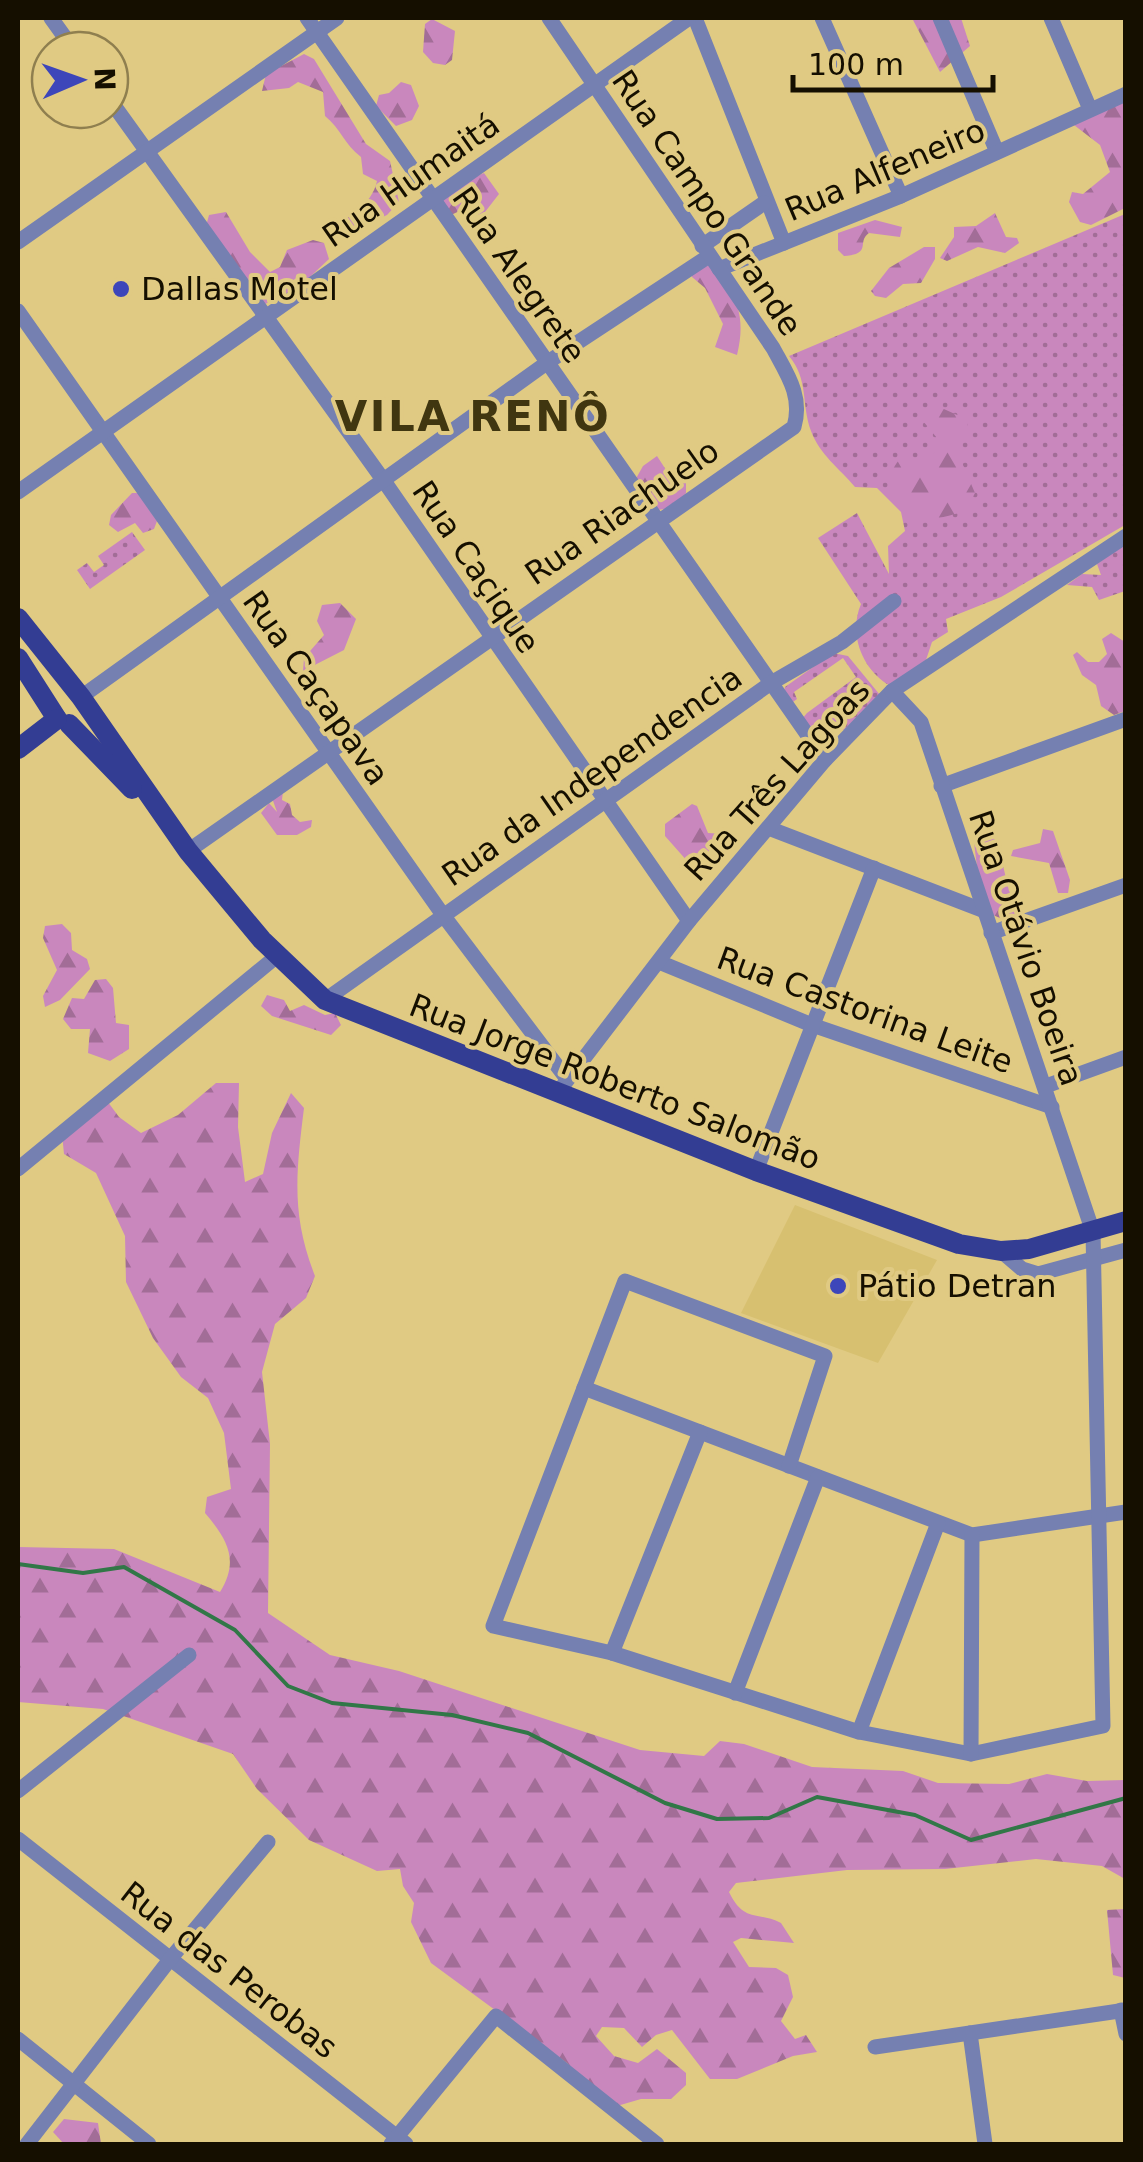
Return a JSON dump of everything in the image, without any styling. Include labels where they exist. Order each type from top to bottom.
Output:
[{"type":"main road","name":"Rua Jorge Roberto Salomão","points":[[18,618],[188,851],[277,956],[325,1000],[563,1086],[756,1171],[959,1244],[1002,1251],[1042,1247],[1126,1221]]},
{"type":"main road","name":"Rua Jorge Roberto Salomão","points":[[18,658],[60,718],[159,814]]},
{"type":"main road","points":[[18,749],[60,718],[61,694],[80,699]]},
{"type":"street","points":[[18,242],[147,152],[312,24],[336,18]]},
{"type":"street","name":"Rua Campo Grande","points":[[549,18],[794,386],[799,410],[794,426]]},
{"type":"street","points":[[692,18],[764,203],[784,243]]},
{"type":"street","name":"Rua Humaitá","points":[[18,492],[692,18]]},
{"type":"street","points":[[822,18],[901,196]]},
{"type":"street","points":[[940,18],[996,152]]},
{"type":"street","points":[[1051,18],[1090,108]]},
{"type":"street","name":"Rua Alegrete","points":[[312,24],[825,760]]},
{"type":"street","name":"Rua Alfeneiro","points":[[710,257],[784,243],[901,196],[1126,94]]},
{"type":"street","name":"Rua Caçique","points":[[130,128],[384,481],[489,638],[689,920]]},
{"type":"street","points":[[80,699],[548,362],[710,257],[764,203]]},
{"type":"street","name":"Rua Caçapava","points":[[18,311],[563,1086]]},
{"type":"street","name":"Rua Riachuelo","points":[[188,851],[794,426]]},
{"type":"street","name":"Rua Três Lagoas","points":[[563,1086],[689,920],[771,829],[825,760],[892,691],[1126,536]]},
{"type":"street","name":"Rua da Independencia","points":[[325,1000],[771,683],[842,642],[894,601]]},
{"type":"street","name":"Rua Otávio Boeira","points":[[892,691],[921,722],[982,910],[1046,1086],[1093,1232],[1097,1260],[1103,1726],[971,1754]]},
{"type":"street","points":[[941,786],[1126,719]]},
{"type":"street","points":[[771,829],[982,910]]},
{"type":"street","points":[[756,1171],[874,868]]},
{"type":"street","points":[[990,933],[1126,885]]},
{"type":"street","points":[[18,1169],[277,956]]},
{"type":"street","name":"Rua Castorina Leite","points":[[659,962],[812,1025],[1052,1107]]},
{"type":"street","name":"Rua Castorina Leite","points":[[1046,1086],[1124,1057]]},
{"type":"street","points":[[1002,1251],[1022,1269],[1038,1274],[1126,1250]]},
{"type":"street","points":[[788,1466],[825,1356],[625,1281],[493,1626],[612,1653],[858,1732],[971,1754],[972,1535]]},
{"type":"street","points":[[584,1388],[972,1535],[1126,1512]]},
{"type":"street","points":[[612,1653],[700,1432]]},
{"type":"street","points":[[735,1692],[818,1477]]},
{"type":"street","points":[[858,1732],[938,1522]]},
{"type":"street","points":[[18,1790],[189,1655]]},
{"type":"street","name":"Rua das Perobas","points":[[18,1839],[398,2142]]},
{"type":"street","points":[[27,2144],[171,1958],[268,1842]]},
{"type":"street","points":[[875,2047],[1123,2010],[1126,2034]]},
{"type":"street","points":[[398,2142],[496,2016],[657,2144]]},
{"type":"street","points":[[970,2033],[985,2144]]},
{"type":"street","points":[[18,2039],[149,2144]]},
{"type":"shaded area","name":"Pátio Detran","points":[[795,1205],[937,1260],[878,1363],[741,1313]]},
{"type":"green space","points":[[912,18],[961,18],[970,46],[940,72]]},
{"type":"green space","points":[[432,19],[455,31],[452,60],[445,65],[433,63],[423,52],[425,24]]},
{"type":"green space","points":[[304,54],[314,59],[366,144],[390,161],[399,202],[387,215],[331,241],[329,231],[365,204],[377,181],[363,174],[361,157],[325,116],[323,92],[298,82],[289,88],[262,91],[266,74]]},
{"type":"green space","points":[[401,82],[411,85],[419,106],[412,120],[396,126],[376,106],[379,95],[389,93]]},
{"type":"green space","points":[[1125,95],[1125,208],[1091,225],[1080,222],[1069,202],[1072,192],[1083,194],[1110,172],[1100,145],[1074,125]]},
{"type":"green space","points":[[484,173],[499,194],[485,212],[475,216],[466,208],[451,215],[436,194]]},
{"type":"green space","points":[[226,212],[250,252],[270,272],[280,267],[287,250],[313,240],[324,243],[329,259],[295,291],[265,304],[232,267],[206,226],[209,215]]},
{"type":"green space","points":[[995,213],[1006,237],[1017,238],[1019,243],[1005,253],[978,247],[947,261],[940,258],[954,237],[954,227],[976,226]]},
{"type":"green space","points":[[1125,214],[1125,525],[1001,597],[946,619],[948,632],[932,642],[926,660],[892,686],[887,684],[870,668],[859,648],[856,626],[861,604],[818,538],[857,513],[889,574],[888,546],[905,531],[901,512],[877,488],[855,487],[819,447],[808,421],[802,383],[789,356]]},
{"type":"green space","points":[[875,220],[902,227],[900,237],[869,233],[858,253],[844,256],[838,250],[838,233]]},
{"type":"green space","points":[[924,247],[935,247],[935,259],[921,283],[903,284],[886,298],[875,296],[871,291],[889,268]]},
{"type":"green space","points":[[712,264],[737,306],[741,329],[737,355],[715,347],[723,324],[705,288],[692,277],[692,271]]},
{"type":"green space","points":[[935,405],[966,419],[969,431],[957,451],[975,493],[965,512],[924,520],[904,513],[890,488],[899,460],[929,456],[939,449],[937,438],[923,421],[925,410]]},
{"type":"green space","points":[[657,456],[670,476],[686,481],[686,493],[676,507],[652,511],[634,482],[643,466]]},
{"type":"green space","points":[[132,493],[138,493],[157,521],[154,529],[143,533],[135,523],[118,532],[109,525],[111,515]]},
{"type":"green space","points":[[132,532],[145,550],[90,589],[77,570],[87,563],[94,572],[104,565],[98,556]]},
{"type":"green space","points":[[1125,544],[1125,591],[1099,600],[1092,587],[1067,585],[1082,574],[1101,575],[1097,564]]},
{"type":"green space","points":[[340,603],[356,619],[344,650],[303,671],[304,658],[324,635],[317,621],[322,605]]},
{"type":"green space","points":[[1111,633],[1125,642],[1125,711],[1114,715],[1101,706],[1096,685],[1082,675],[1073,655],[1077,652],[1088,662],[1099,662],[1107,654],[1102,639]]},
{"type":"green space","points":[[833,653],[848,656],[880,695],[844,730],[807,729],[801,720],[807,713],[856,677],[843,658],[794,692],[797,699],[793,702],[783,697],[785,687]]},
{"type":"green space","points":[[283,791],[282,800],[290,804],[292,815],[300,822],[312,820],[311,827],[297,835],[277,835],[261,813],[269,803],[277,812],[272,798]]},
{"type":"green space","points":[[692,804],[697,806],[708,833],[725,834],[728,845],[712,846],[700,866],[688,862],[665,836],[665,824]]},
{"type":"green space","points":[[1043,829],[1053,831],[1070,880],[1068,893],[1058,893],[1049,863],[1011,856],[1013,850],[1040,843]]},
{"type":"green space","points":[[981,833],[997,840],[1009,891],[1022,905],[1021,916],[1013,924],[982,910],[974,842]]},
{"type":"green space","points":[[62,924],[71,933],[72,950],[87,959],[90,969],[60,1000],[45,1007],[43,996],[57,970],[43,938],[45,926]]},
{"type":"green space","points":[[106,979],[113,988],[116,1023],[129,1025],[129,1049],[110,1061],[88,1053],[90,1029],[71,1029],[63,1019],[72,998],[84,999],[95,980]]},
{"type":"green space","points":[[267,995],[284,1000],[290,1011],[304,1005],[325,1015],[335,1013],[341,1025],[331,1035],[272,1016],[261,1006]]},
{"type":"green space","points":[[216,1083],[239,1083],[238,1127],[245,1182],[263,1174],[272,1133],[291,1093],[304,1108],[299,1213],[315,1276],[306,1298],[275,1324],[262,1372],[270,1444],[268,1613],[330,1655],[399,1671],[640,1750],[704,1756],[720,1741],[744,1744],[812,1767],[903,1771],[938,1783],[1009,1784],[1047,1774],[1087,1781],[1125,1780],[1125,1879],[1102,1866],[1036,1859],[945,1869],[847,1870],[736,1883],[729,1892],[740,1908],[781,1923],[794,1943],[741,1938],[733,1942],[749,1967],[776,1968],[788,1975],[793,1997],[781,2021],[795,2039],[806,2035],[817,2052],[793,2056],[737,2079],[710,2079],[672,2030],[656,2035],[642,2047],[624,2028],[602,2027],[596,2036],[614,2056],[638,2063],[657,2049],[686,2073],[686,2085],[671,2099],[641,2099],[617,2106],[602,2099],[567,2063],[431,1963],[411,1922],[414,1903],[403,1886],[400,1869],[377,1871],[309,1840],[257,1789],[233,1754],[103,1709],[18,1702],[18,1547],[114,1549],[220,1592],[226,1580],[228,1550],[205,1513],[207,1497],[231,1489],[224,1433],[208,1398],[181,1377],[153,1338],[126,1282],[125,1236],[96,1173],[64,1154],[62,1134],[102,1094],[119,1117],[141,1133],[178,1115]]},
{"type":"green space","points":[[1126,1909],[1125,1978],[1113,1975],[1107,1910]]},
{"type":"green space","points":[[64,2119],[98,2123],[101,2144],[64,2144],[53,2132]]},
{"type":"waterway","points":[[18,1564],[83,1573],[124,1567],[235,1630],[288,1686],[332,1703],[452,1715],[528,1733],[665,1803],[717,1819],[769,1818],[817,1797],[915,1815],[971,1840],[1126,1798]]},
{"type":"place","name":"Dallas Motel","points":[[121,289]]},
{"type":"place","name":"Pátio Detran","points":[[838,1286]]},
{"type":"district","name":"VILA RENÔ","points":[[473,416]]}]
